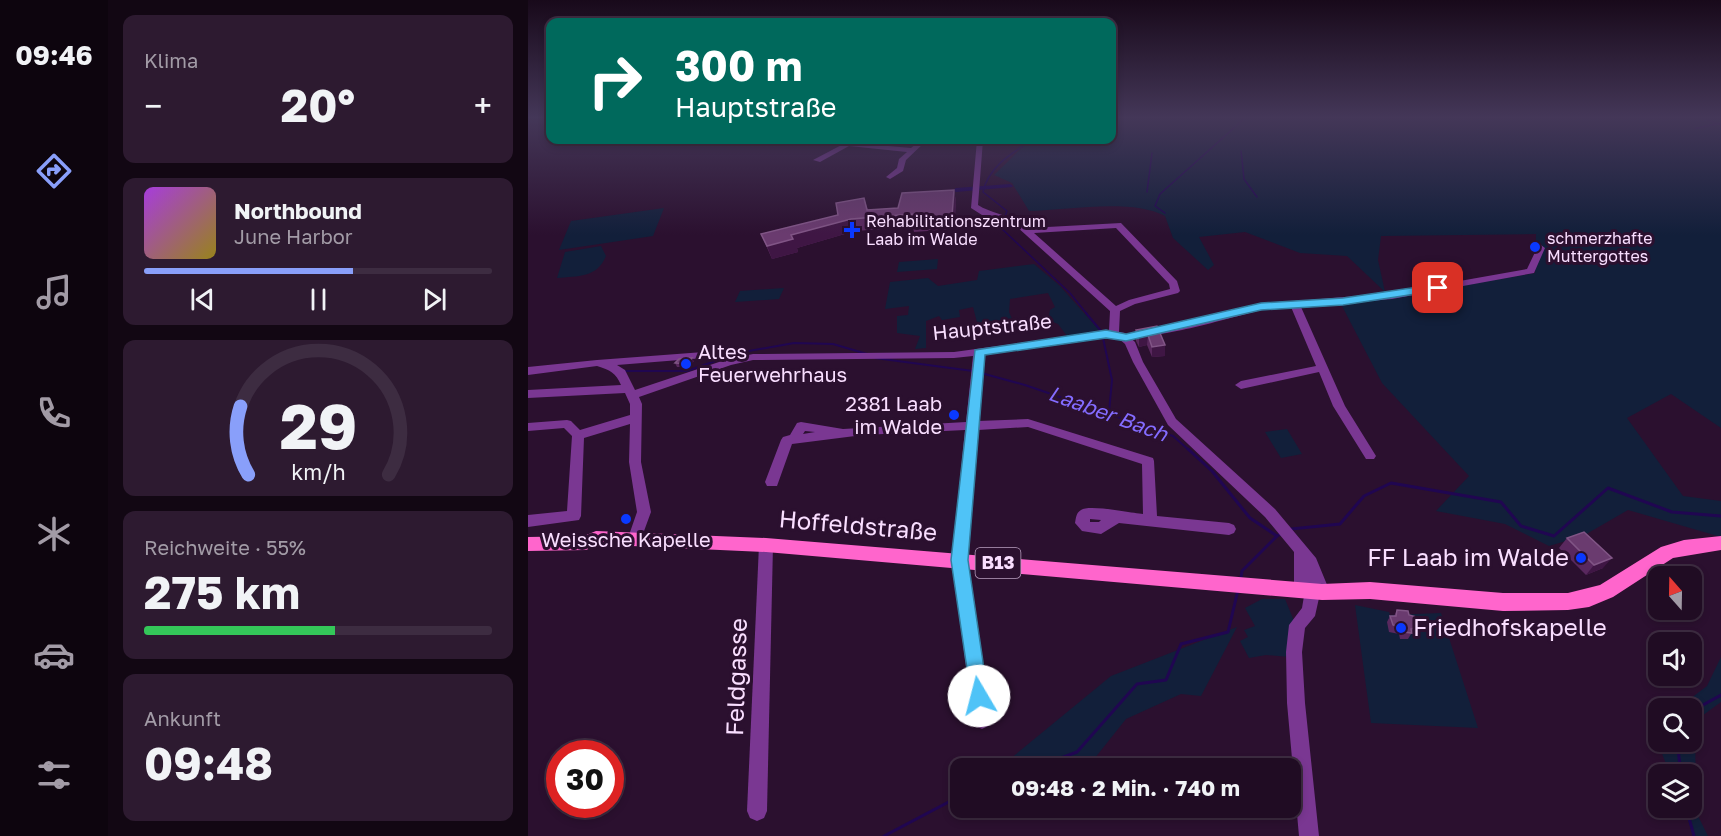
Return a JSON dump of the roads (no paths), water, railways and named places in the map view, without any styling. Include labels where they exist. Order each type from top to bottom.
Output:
[{"type":"main road","name":"Hoffeldstraße","points":[[528,537],[591,535],[596,538]]},
{"type":"main road","name":"Hoffeldstraße","points":[[528,544],[586,543],[596,538],[766,544],[1317,591],[1353,599],[1442,604],[1456,600],[1556,603],[1592,597],[1618,585],[1642,567],[1668,552],[1696,545],[1721,543]]},
{"type":"street","points":[[817,160],[823,157]]},
{"type":"street","points":[[890,177],[900,169],[905,157]]},
{"type":"street","points":[[978,157],[974,206],[993,216],[1011,220],[1027,231],[1115,310],[1120,336],[1172,422],[1270,513],[1301,553],[1317,591],[1309,611],[1297,625],[1294,652],[1296,703],[1309,836]]},
{"type":"street","points":[[1027,231],[1118,225],[1174,283],[1175,291],[1131,302],[1115,310]]},
{"type":"street","name":"Hauptstraße","points":[[528,394],[630,392],[741,359],[783,355],[858,356],[979,352],[1120,336],[1261,307],[1294,303],[1343,302],[1392,296],[1531,271],[1540,248]]},
{"type":"street","points":[[1294,303],[1339,406],[1370,456]]},
{"type":"street","points":[[979,352],[959,560],[982,720]]},
{"type":"street","points":[[528,371],[717,354]]},
{"type":"street","points":[[602,364],[620,373],[636,400],[635,462],[644,512],[635,538]]},
{"type":"street","points":[[1241,385],[1322,368]]},
{"type":"street","points":[[578,435],[635,418]]},
{"type":"street","points":[[772,482],[787,440],[863,431],[1037,423],[1144,459],[1150,466],[1150,521]]},
{"type":"street","points":[[528,427],[567,424],[578,435],[574,516],[528,521]]},
{"type":"street","points":[[1115,518],[1229,529]]},
{"type":"street","name":"Feldgasse","points":[[757,811],[766,544]]},
{"type":"waterway","points":[[1005,216],[1007,211],[983,192],[995,168],[1008,157]]},
{"type":"waterway","points":[[1147,192],[1151,157]]},
{"type":"waterway","points":[[1165,213],[1155,206],[1160,194],[1201,157]]},
{"type":"waterway","points":[[1242,157],[1244,179],[1257,197]]},
{"type":"waterway","points":[[956,190],[1010,186]]},
{"type":"waterway","points":[[1002,220],[1001,228],[1070,293],[1087,314]]},
{"type":"waterway","points":[[1086,313],[1101,331]]},
{"type":"waterway","points":[[1103,338],[1112,380],[1109,412]]},
{"type":"waterway","name":"Laaber Bach","points":[[626,371],[687,371],[738,353],[794,343],[833,344],[867,354]]},
{"type":"waterway","name":"Laaber Bach","points":[[875,358],[973,371]]},
{"type":"waterway","name":"Laaber Bach","points":[[981,373],[1025,385],[1173,436],[1190,451]]},
{"type":"waterway","name":"Laaber Bach","points":[[1188,449],[1212,471],[1250,518],[1277,536]]},
{"type":"waterway","name":"Laaber Bach","points":[[1291,529],[1340,524],[1364,496],[1391,483],[1501,502],[1521,526],[1554,536],[1608,488],[1672,512],[1721,516]]},
{"type":"waterway","name":"Laaber Bach","points":[[1277,536],[1281,534]]},
{"type":"waterway","points":[[1241,578],[1242,571],[1277,536]]},
{"type":"waterway","points":[[1061,758],[1077,752],[1137,684],[1166,680],[1181,644],[1228,632],[1238,590]]},
{"type":"waterway","points":[[1702,705],[1721,695]]},
{"type":"waterway","points":[[1678,752],[1680,764]]},
{"type":"waterway","points":[[884,836],[950,801]]},
{"type":"waterway","points":[[1689,818],[1694,836]]},
{"type":"place","name":"Rehabilitationszentrum Laab im Walde","points":[[852,230]]},
{"type":"place","name":"schmerzhafte Muttergottes","points":[[1535,247]]},
{"type":"place","name":"Altes Feuerwehrhaus","points":[[686,364]]},
{"type":"place","name":"2381 Laab im Walde","points":[[954,415]]},
{"type":"place","name":"Weissche Kapelle","points":[[626,519]]},
{"type":"place","name":"FF Laab im Walde","points":[[1581,558]]},
{"type":"place","name":"Friedhofskapelle","points":[[1401,628]]}]
